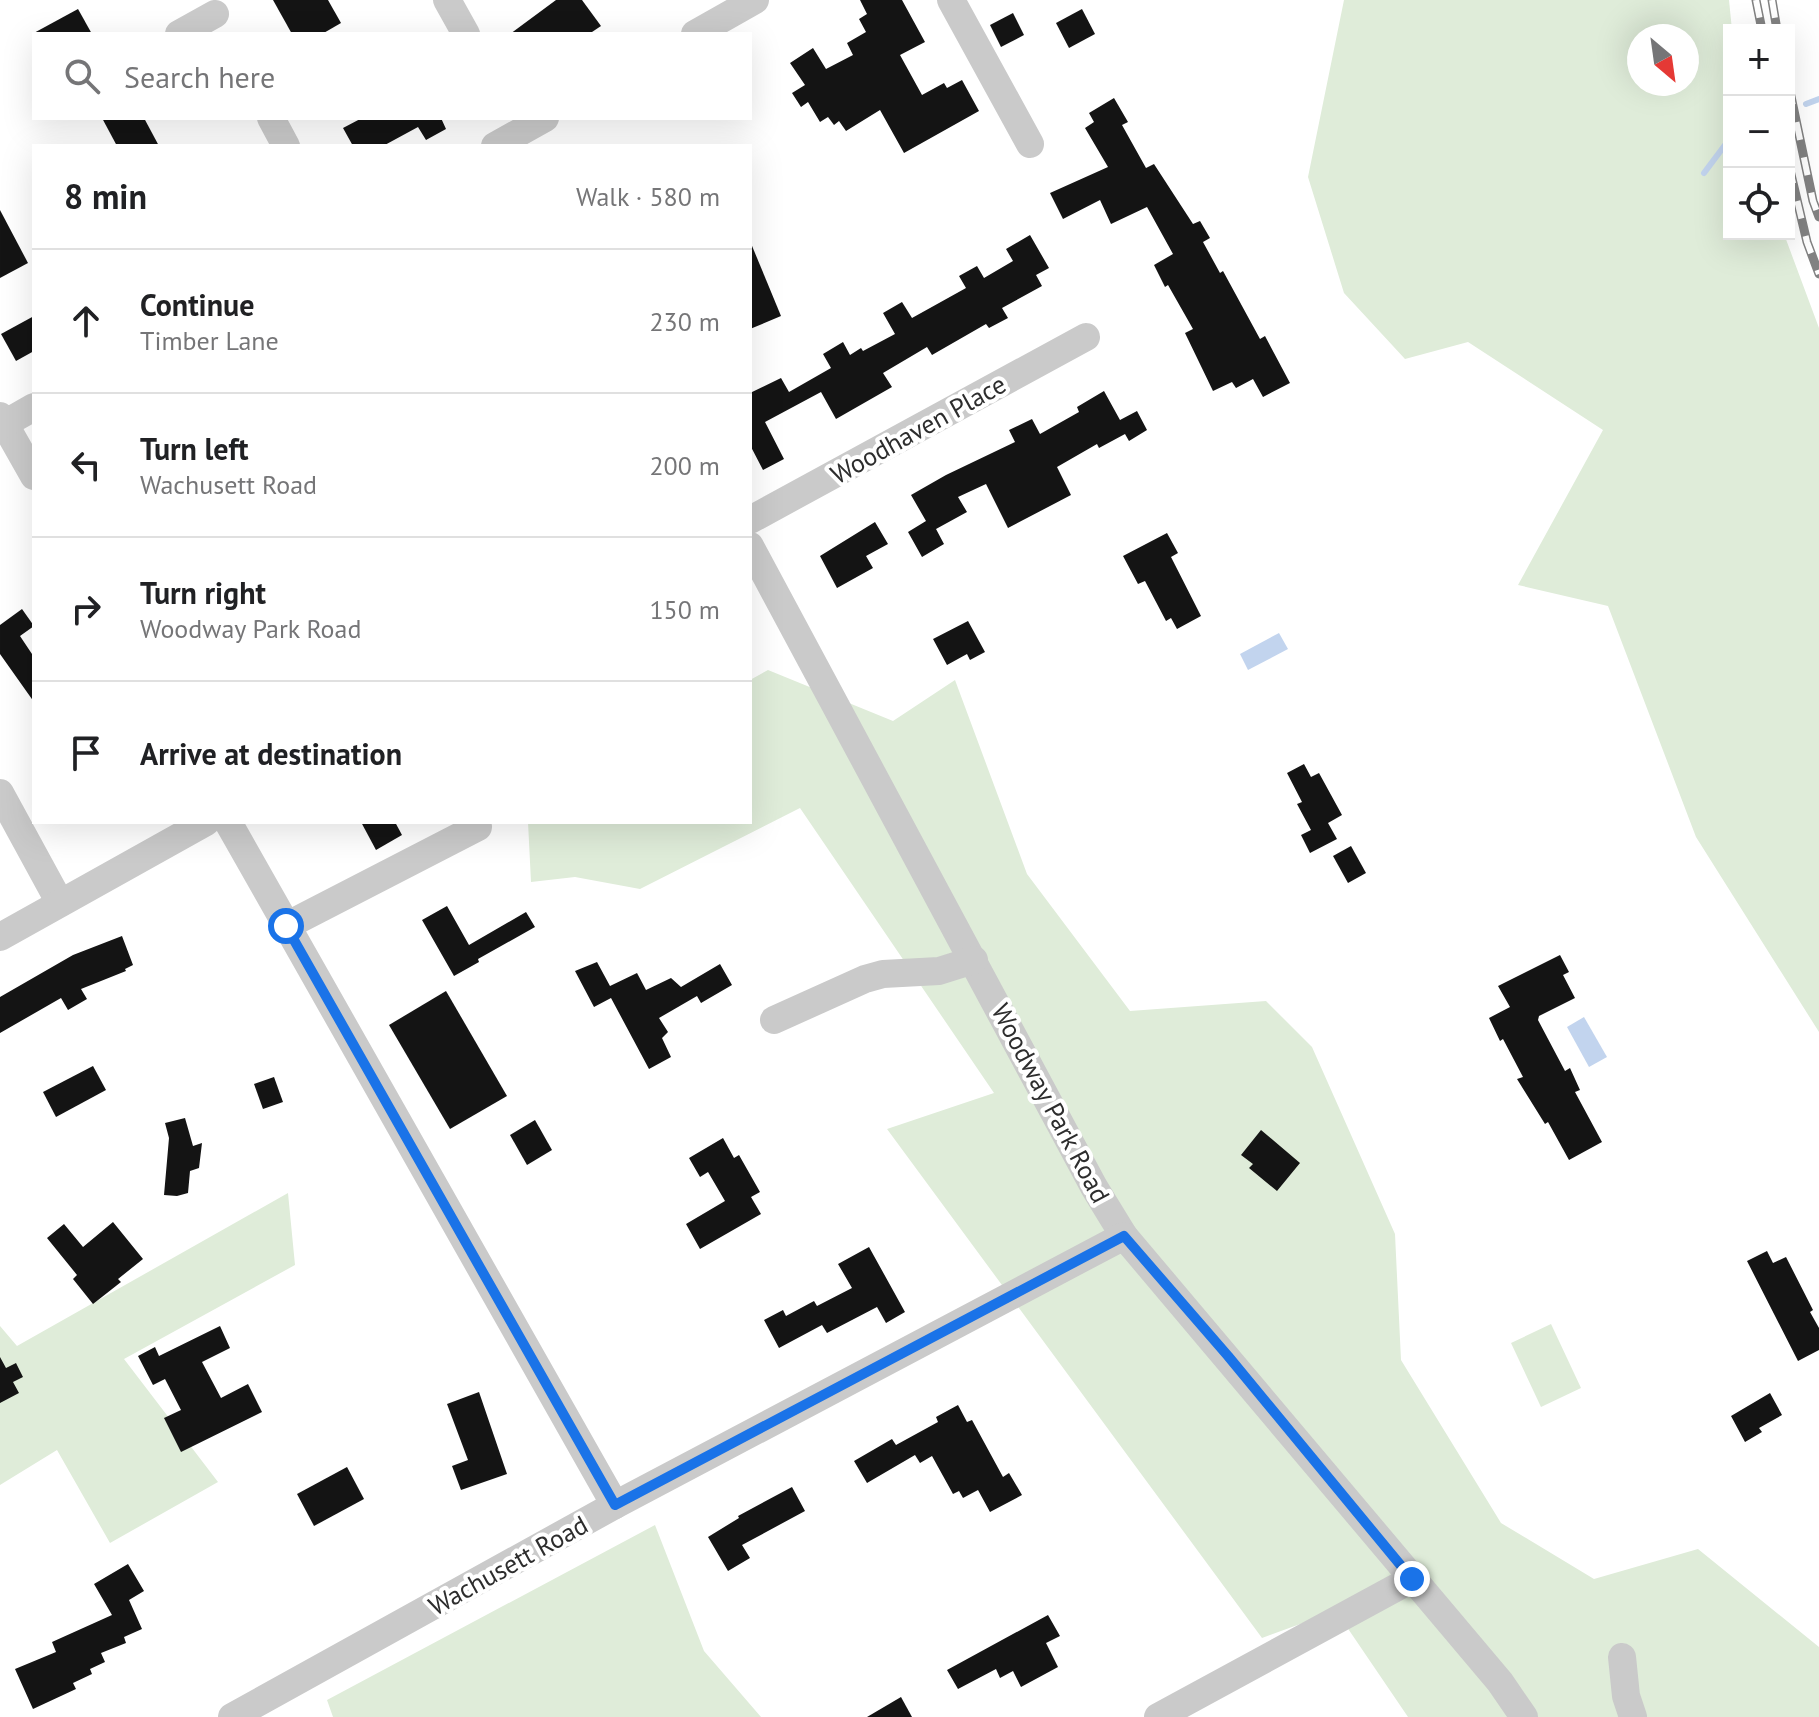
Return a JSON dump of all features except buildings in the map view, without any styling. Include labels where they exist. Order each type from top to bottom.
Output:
[{"type":"street","points":[[447,0],[465,32]]},
{"type":"street","points":[[699,32],[755,0]]},
{"type":"street","points":[[951,0],[1030,144]]},
{"type":"street","points":[[183,32],[216,16]]},
{"type":"street","points":[[272,120],[285,144]]},
{"type":"street","points":[[499,144],[541,120]]},
{"type":"street","name":"Woodhaven Place","points":[[752,519],[1086,337]]},
{"type":"street","points":[[32,408],[2,420],[32,472]]},
{"type":"street","name":"Woodway Park Road","points":[[752,550],[1094,1187],[1124,1236],[1500,1682],[1524,1717]]},
{"type":"street","points":[[0,793],[60,903]]},
{"type":"street","points":[[0,937],[202,824]]},
{"type":"street","points":[[229,824],[615,1505]]},
{"type":"street","points":[[286,926],[476,824]]},
{"type":"street","points":[[774,1020],[865,979],[883,974],[939,971],[974,960]]},
{"type":"street","name":"Wachusett Road","points":[[232,1717],[615,1505],[1124,1236]]},
{"type":"street","points":[[1158,1717],[1412,1579]]},
{"type":"street","points":[[1622,1657],[1626,1696],[1633,1717]]},
{"type":"green space","points":[[1344,0],[1729,0],[1731,24],[1723,24],[1723,240],[1786,240],[1819,328],[1819,1032],[1696,837],[1608,606],[1518,585],[1603,430],[1468,342],[1405,359],[1344,293],[1308,177]]},
{"type":"green space","points":[[768,670],[893,721],[955,680],[1027,874],[1130,1011],[1266,1001],[1312,1047],[1395,1234],[1401,1360],[1501,1523],[1594,1579],[1698,1549],[1819,1647],[1819,1717],[1408,1717],[1336,1611],[1262,1638],[887,1129],[994,1093],[800,808],[640,889],[575,877],[531,882],[528,824],[752,824],[752,679]]},
{"type":"green space","points":[[288,1193],[295,1265],[124,1359],[218,1482],[110,1543],[57,1450],[0,1485],[0,1326],[17,1346]]},
{"type":"green space","points":[[1551,1324],[1581,1388],[1541,1407],[1511,1343]]},
{"type":"green space","points":[[655,1525],[704,1651],[761,1717],[333,1717],[327,1700]]},
{"type":"water","points":[[1279,633],[1288,649],[1248,670],[1240,654]]},
{"type":"water","points":[[1584,1017],[1607,1057],[1589,1067],[1567,1027]]},
{"type":"waterway","points":[[1806,104],[1819,99]]},
{"type":"waterway","points":[[1704,173],[1723,148]]},
{"type":"railway","points":[[1756,0],[1761,24]]},
{"type":"railway","points":[[1772,0],[1776,24]]},
{"type":"railway","points":[[1791,96],[1819,217]]},
{"type":"railway","points":[[1789,168],[1807,242],[1819,274]]},
{"type":"route","points":[[286,926],[615,1505],[1124,1236],[1228,1356],[1412,1579]]}]
